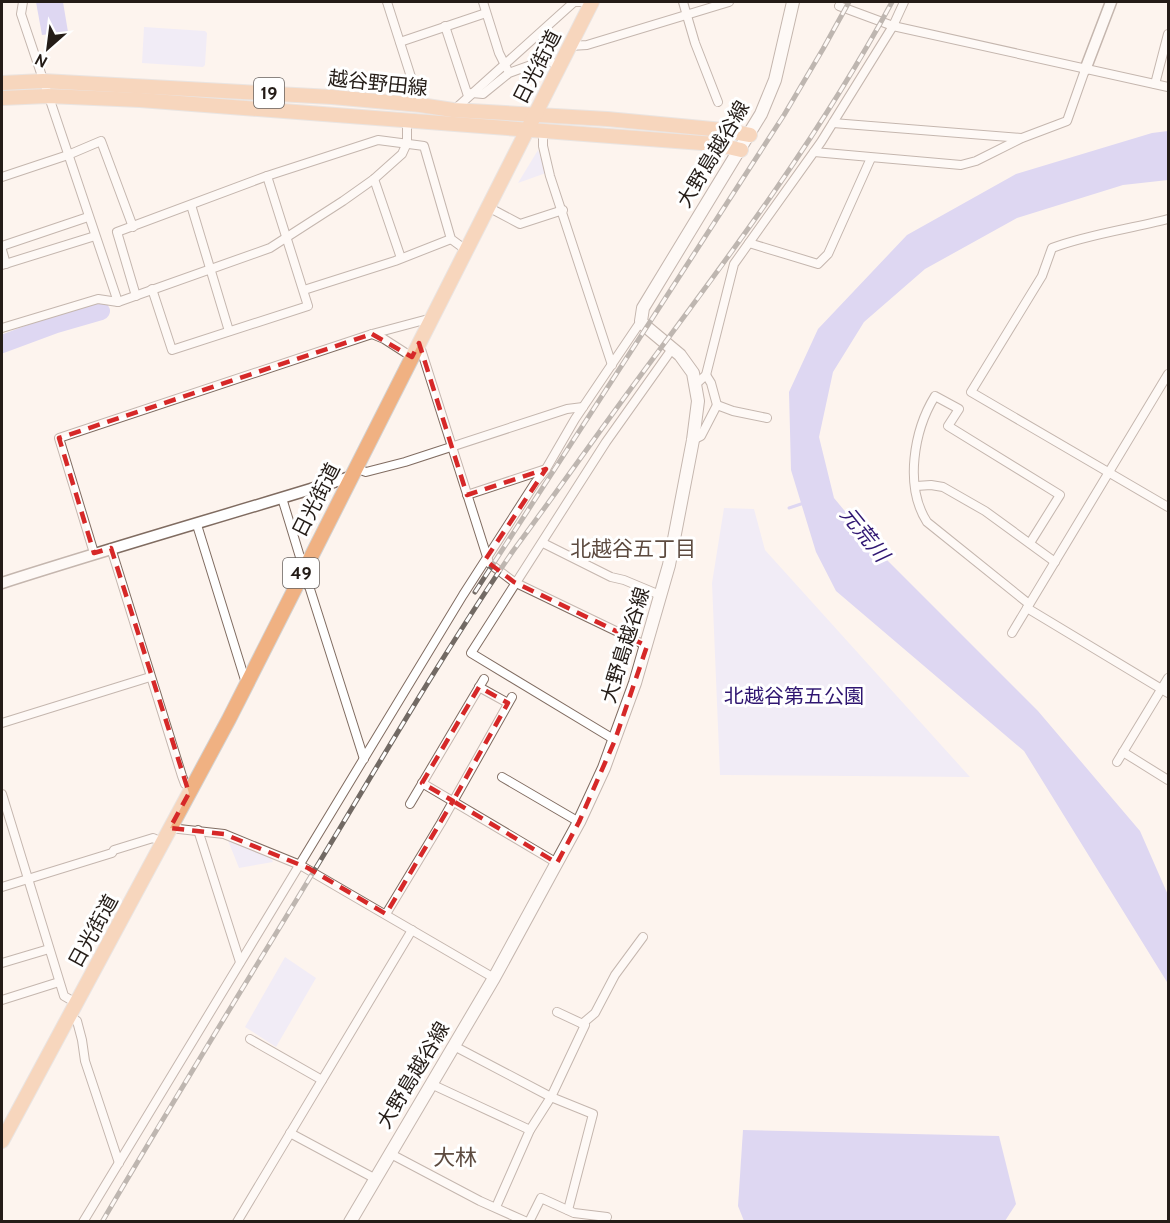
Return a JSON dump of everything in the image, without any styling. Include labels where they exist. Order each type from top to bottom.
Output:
[{"type":"main road","name":"日光街道","points":[[2,1141],[192,788],[592,2]]},
{"type":"main road","name":"大野島越谷線","points":[[350,1221],[494,978],[579,822],[615,740],[647,646],[673,547],[698,401],[693,373],[687,362],[641,321],[643,308],[750,135],[775,80],[793,2]]},
{"type":"main road","name":"越谷野田線","points":[[2,83],[43,81],[184,87],[420,105],[453,110],[535,114],[723,130],[750,135]]},
{"type":"main road","name":"越谷野田線","points":[[2,98],[48,96],[140,100],[715,144],[741,150]]},
{"type":"street","points":[[23,2],[21,14],[117,303]]},
{"type":"street","points":[[387,2],[420,105]]},
{"type":"street","points":[[483,2],[499,53],[507,68]]},
{"type":"street","points":[[453,110],[470,94],[507,68],[574,2],[592,2]]},
{"type":"street","points":[[683,2],[695,43],[718,102]]},
{"type":"street","points":[[570,46],[587,45],[729,2]]},
{"type":"street","points":[[696,384],[706,375],[734,264],[833,123],[904,2]]},
{"type":"street","points":[[814,152],[961,165],[976,161],[1022,138],[1067,121],[1111,2]]},
{"type":"street","points":[[837,3],[892,26],[1168,87]]},
{"type":"street","points":[[400,42],[486,13]]},
{"type":"street","points":[[445,26],[470,94]]},
{"type":"street","points":[[1155,84],[1168,34]]},
{"type":"street","points":[[507,68],[542,61],[549,61],[560,67]]},
{"type":"street","points":[[2,328],[98,299],[117,303],[270,248],[374,179],[402,154],[407,143],[407,121]]},
{"type":"street","points":[[833,123],[1022,138]]},
{"type":"street","points":[[543,131],[543,146],[550,176],[612,365]]},
{"type":"street","points":[[136,296],[117,232],[267,176],[378,140],[424,146],[451,240],[466,250]]},
{"type":"street","points":[[2,177],[68,155],[101,141],[133,226]]},
{"type":"street","points":[[749,243],[818,264],[828,254],[871,158]]},
{"type":"street","points":[[152,290],[171,350],[308,306],[288,236],[267,176]]},
{"type":"street","points":[[374,179],[401,258]]},
{"type":"street","points":[[191,205],[229,332]]},
{"type":"street","points":[[488,207],[520,224],[562,210]]},
{"type":"street","points":[[88,217],[2,248],[4,264],[95,236]]},
{"type":"street","points":[[1168,219],[1122,231],[1077,239],[1052,248],[1042,276],[971,392],[1168,507]]},
{"type":"street","points":[[304,290],[451,240]]},
{"type":"street","points":[[94,553],[59,438],[372,334],[432,318]]},
{"type":"street","points":[[83,1221],[487,557],[641,321]]},
{"type":"street","points":[[372,334],[412,357]]},
{"type":"street","points":[[419,343],[489,563],[514,582],[647,646]]},
{"type":"street","points":[[615,740],[471,653],[514,582],[543,543],[606,442],[672,349]]},
{"type":"street","points":[[1012,633],[1168,374]]},
{"type":"street","points":[[693,440],[701,436],[717,405],[711,383],[706,375]]},
{"type":"street","points":[[1030,543],[1060,495],[948,426],[958,410],[935,396],[928,407],[914,453],[918,503],[927,522],[1028,606],[1165,691]]},
{"type":"street","points":[[717,405],[767,418]]},
{"type":"street","points":[[2,583],[94,553],[197,525],[353,472],[366,472],[583,407]]},
{"type":"street","points":[[467,495],[546,469]]},
{"type":"street","points":[[916,486],[943,487],[985,511],[1055,561]]},
{"type":"street","points":[[282,498],[300,557],[308,561]]},
{"type":"street","points":[[197,525],[246,683]]},
{"type":"street","points":[[543,543],[611,577],[660,595]]},
{"type":"street","points":[[111,548],[182,776],[186,784],[192,788]]},
{"type":"street","points":[[298,580],[309,586],[363,759]]},
{"type":"street","points":[[2,723],[150,676]]},
{"type":"street","points":[[1117,762],[1165,691],[1168,678]]},
{"type":"street","points":[[386,914],[510,700],[482,683],[410,804]]},
{"type":"street","points":[[1123,753],[1168,780]]},
{"type":"street","points":[[502,777],[579,822]]},
{"type":"street","points":[[422,783],[557,863]]},
{"type":"street","points":[[2,795],[59,982],[64,996],[76,1003]]},
{"type":"street","points":[[170,828],[224,834],[300,865],[494,978]]},
{"type":"street","points":[[198,830],[240,962]]},
{"type":"street","points":[[2,888],[153,838],[162,842]]},
{"type":"street","points":[[237,1221],[412,930]]},
{"type":"street","points":[[582,1024],[595,1013],[615,975],[643,937]]},
{"type":"street","points":[[2,963],[49,949]]},
{"type":"street","points":[[2,1000],[59,982]]},
{"type":"street","points":[[496,1207],[530,1130],[551,1097],[585,1025],[557,1012]]},
{"type":"street","points":[[69,1016],[77,1021],[85,1061],[118,1163]]},
{"type":"street","points":[[250,1040],[322,1080]]},
{"type":"street","points":[[454,1046],[551,1097],[593,1114],[568,1210]]},
{"type":"street","points":[[431,1084],[530,1130]]},
{"type":"street","points":[[290,1133],[375,1178]]},
{"type":"street","points":[[389,1153],[442,1182],[528,1221],[541,1198],[568,1210],[608,1217]]},
{"type":"highlighted area","points":[[372,334],[412,357],[419,343],[467,495],[546,469],[485,560],[514,582],[647,646],[615,740],[579,822],[557,863],[453,801],[386,914],[308,868],[224,834],[170,828],[189,793],[111,548],[94,553],[59,438]],"holes":[[[479,687],[508,703],[453,801],[422,783]]]},
{"type":"green space","points":[[144,27],[205,31],[207,33],[205,65],[203,67],[142,63]]},
{"type":"green space","points":[[538,150],[546,173],[518,183]]},
{"type":"green space","name":"北越谷第五公園","points":[[724,508],[754,509],[765,550],[970,777],[720,775],[712,583]]},
{"type":"green space","points":[[227,838],[271,858],[273,862],[239,868]]},
{"type":"green space","points":[[285,957],[316,978],[276,1047],[245,1027]]},
{"type":"shaded area","points":[[36,2],[63,2],[68,32],[42,35]]},
{"type":"shaded area","points":[[1168,131],[1168,180],[1123,185],[1017,218],[925,269],[864,322],[833,372],[819,437],[834,498],[878,551],[1038,711],[1140,831],[1168,895],[1168,987],[1024,751],[836,591],[816,552],[791,470],[789,392],[818,329],[907,235],[1016,174],[1152,133]]},
{"type":"shaded area","points":[[743,1130],[999,1136],[1016,1204],[1005,1221],[744,1221],[738,1206]]},
{"type":"waterway","points":[[2,344],[56,324],[101,311]]},
{"type":"waterway","points":[[789,508],[804,503]]},
{"type":"railway","points":[[475,592],[784,115],[849,2]]},
{"type":"railway","points":[[102,1222],[461,630],[513,551],[714,276],[808,142],[892,2]]},
{"type":"district","name":"北越谷五丁目","points":[[633,548]]},
{"type":"district","name":"大林","points":[[455,1157]]},
{"type":"water label","name":"元荒川","points":[[865,534]]}]
